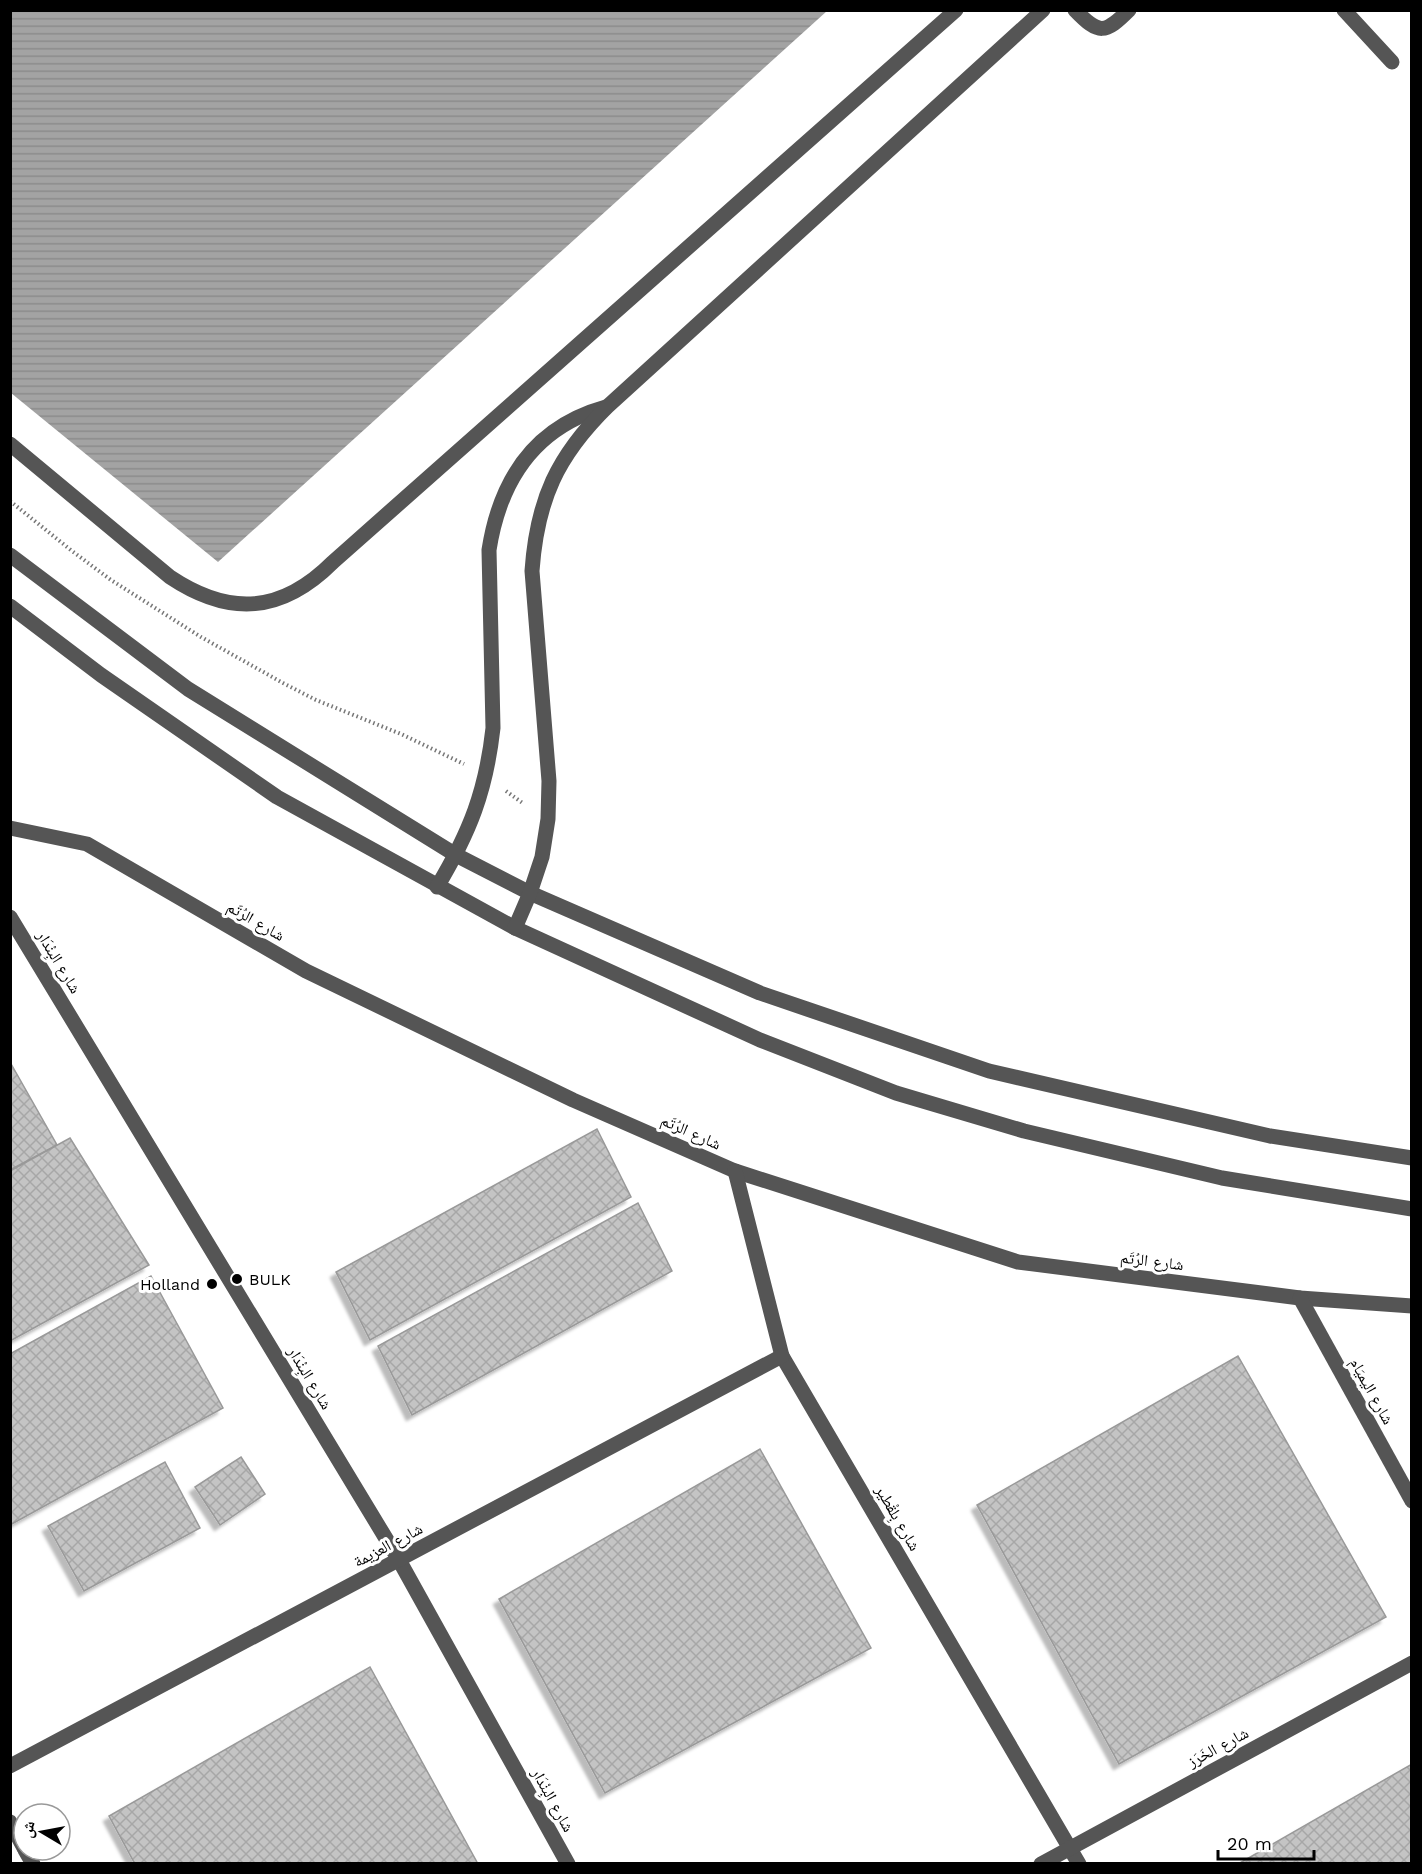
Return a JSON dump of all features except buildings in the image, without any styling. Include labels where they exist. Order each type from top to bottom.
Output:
[{"type":"street","points":[[10,444],[170,577],[192,591],[216,601],[242,604],[268,602],[292,594],[315,580],[956,10]]},
{"type":"street","points":[[515,928],[542,857],[548,819],[549,781],[532,571],[534,544],[542,508],[560,466],[574,442],[608,406],[1042,10]]},
{"type":"street","points":[[1075,10],[1091,26],[1098,29],[1113,26],[1129,10]]},
{"type":"street","points":[[1344,10],[1392,62]]},
{"type":"street","points":[[437,887],[456,855],[478,804],[486,778],[493,728],[489,550],[493,522],[503,494],[518,468],[537,446],[560,427],[577,417],[608,406]]},
{"type":"street","points":[[10,555],[188,689],[456,855],[530,893],[760,993],[989,1071],[1270,1136],[1412,1158]]},
{"type":"street","points":[[10,606],[101,675],[277,797],[515,928],[760,1040],[896,1093],[1024,1131],[1222,1178],[1412,1209]]},
{"type":"street","name":"شارع الرُتَم","points":[[10,828],[87,844],[306,971],[573,1100],[735,1171],[1018,1262],[1300,1298],[1412,1306]]},
{"type":"street","name":"شارع البِنْدَار","points":[[10,917],[399,1560],[568,1863]]},
{"type":"street","name":"شارع بِلقْطير","points":[[735,1171],[782,1356],[1079,1863]]},
{"type":"street","name":"شارع اليميَام","points":[[1300,1298],[1412,1501]]},
{"type":"street","name":"شارع العزيمة","points":[[10,1766],[782,1356]]},
{"type":"street","name":"شارع الخَرَز","points":[[1041,1863],[1412,1663]]},
{"type":"path","points":[[10,501],[111,580],[211,642],[316,700],[430,746],[486,778],[548,819]]},
{"type":"shaded area","points":[[10,11],[827,11],[218,562],[11,393]]},
{"type":"place","name":"BULK","points":[[237,1279]]},
{"type":"place","name":"Holland","points":[[212,1284]]}]
